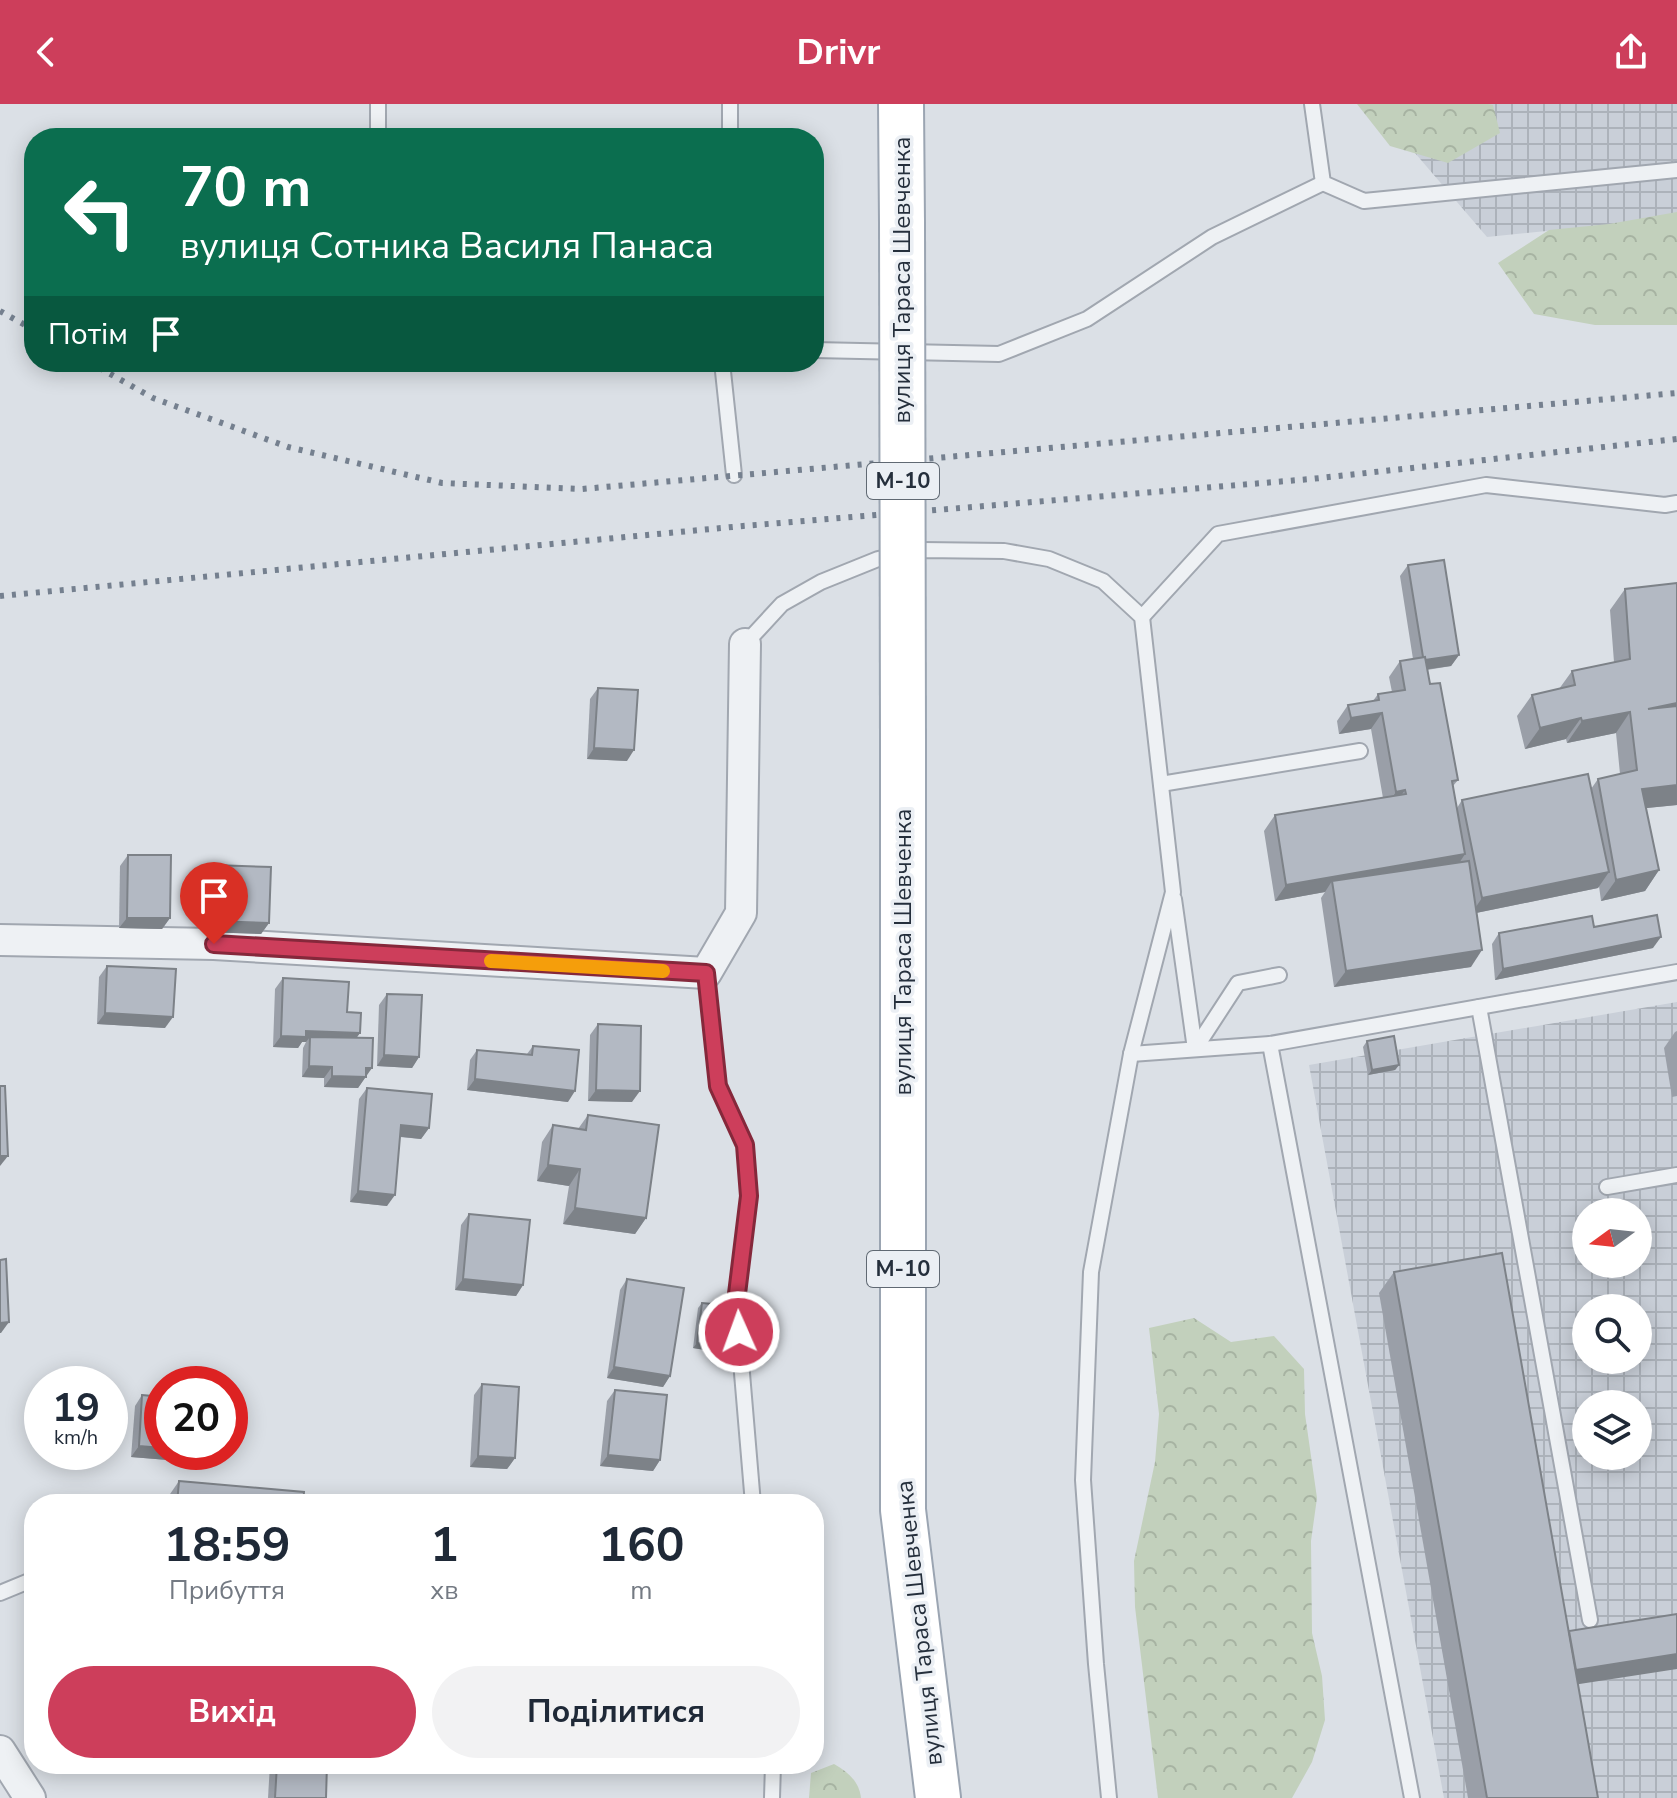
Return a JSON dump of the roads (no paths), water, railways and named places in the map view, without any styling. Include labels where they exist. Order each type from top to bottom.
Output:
[{"type":"main road","name":"вулиця Тараса Шевченка","points":[[901,104],[903,1510],[938,1798]]},
{"type":"street","points":[[0,940],[214,944],[706,973],[741,913],[745,644]]},
{"type":"street","points":[[0,1751],[30,1798]]},
{"type":"lane","points":[[378,104],[378,128]]},
{"type":"lane","points":[[730,104],[730,128]]},
{"type":"lane","points":[[1312,104],[1323,183]]},
{"type":"lane","points":[[824,350],[999,354],[1087,319],[1212,237],[1323,183],[1364,201],[1677,170]]},
{"type":"lane","points":[[723,372],[734,475]]},
{"type":"lane","points":[[1142,617],[1218,534],[1486,485],[1665,505],[1677,503]]},
{"type":"lane","points":[[745,644],[782,604],[821,582],[878,559],[922,550],[1004,551],[1049,559],[1103,581],[1142,617],[1173,892],[1195,1049]]},
{"type":"lane","points":[[1161,784],[1360,751]]},
{"type":"lane","points":[[1109,1798],[1083,1480],[1091,1272],[1131,1054],[1173,892]]},
{"type":"lane","points":[[1131,1054],[1270,1044],[1677,972]]},
{"type":"lane","points":[[706,973],[718,1086],[745,1145],[749,1196],[736,1302],[752,1494]]},
{"type":"lane","points":[[1195,1049],[1238,983],[1279,975]]},
{"type":"lane","points":[[1479,1007],[1590,1620]]},
{"type":"lane","points":[[1270,1044],[1412,1798]]},
{"type":"lane","points":[[1607,1187],[1677,1175]]},
{"type":"lane","points":[[0,1593],[24,1583]]},
{"type":"lane","points":[[772,1798],[773,1774]]},
{"type":"railway","points":[[0,311],[24,324]]},
{"type":"railway","points":[[107,372],[153,398],[288,447],[442,483],[582,489],[1677,393]]},
{"type":"railway","points":[[0,596],[743,526],[1311,479],[1677,439]]}]
